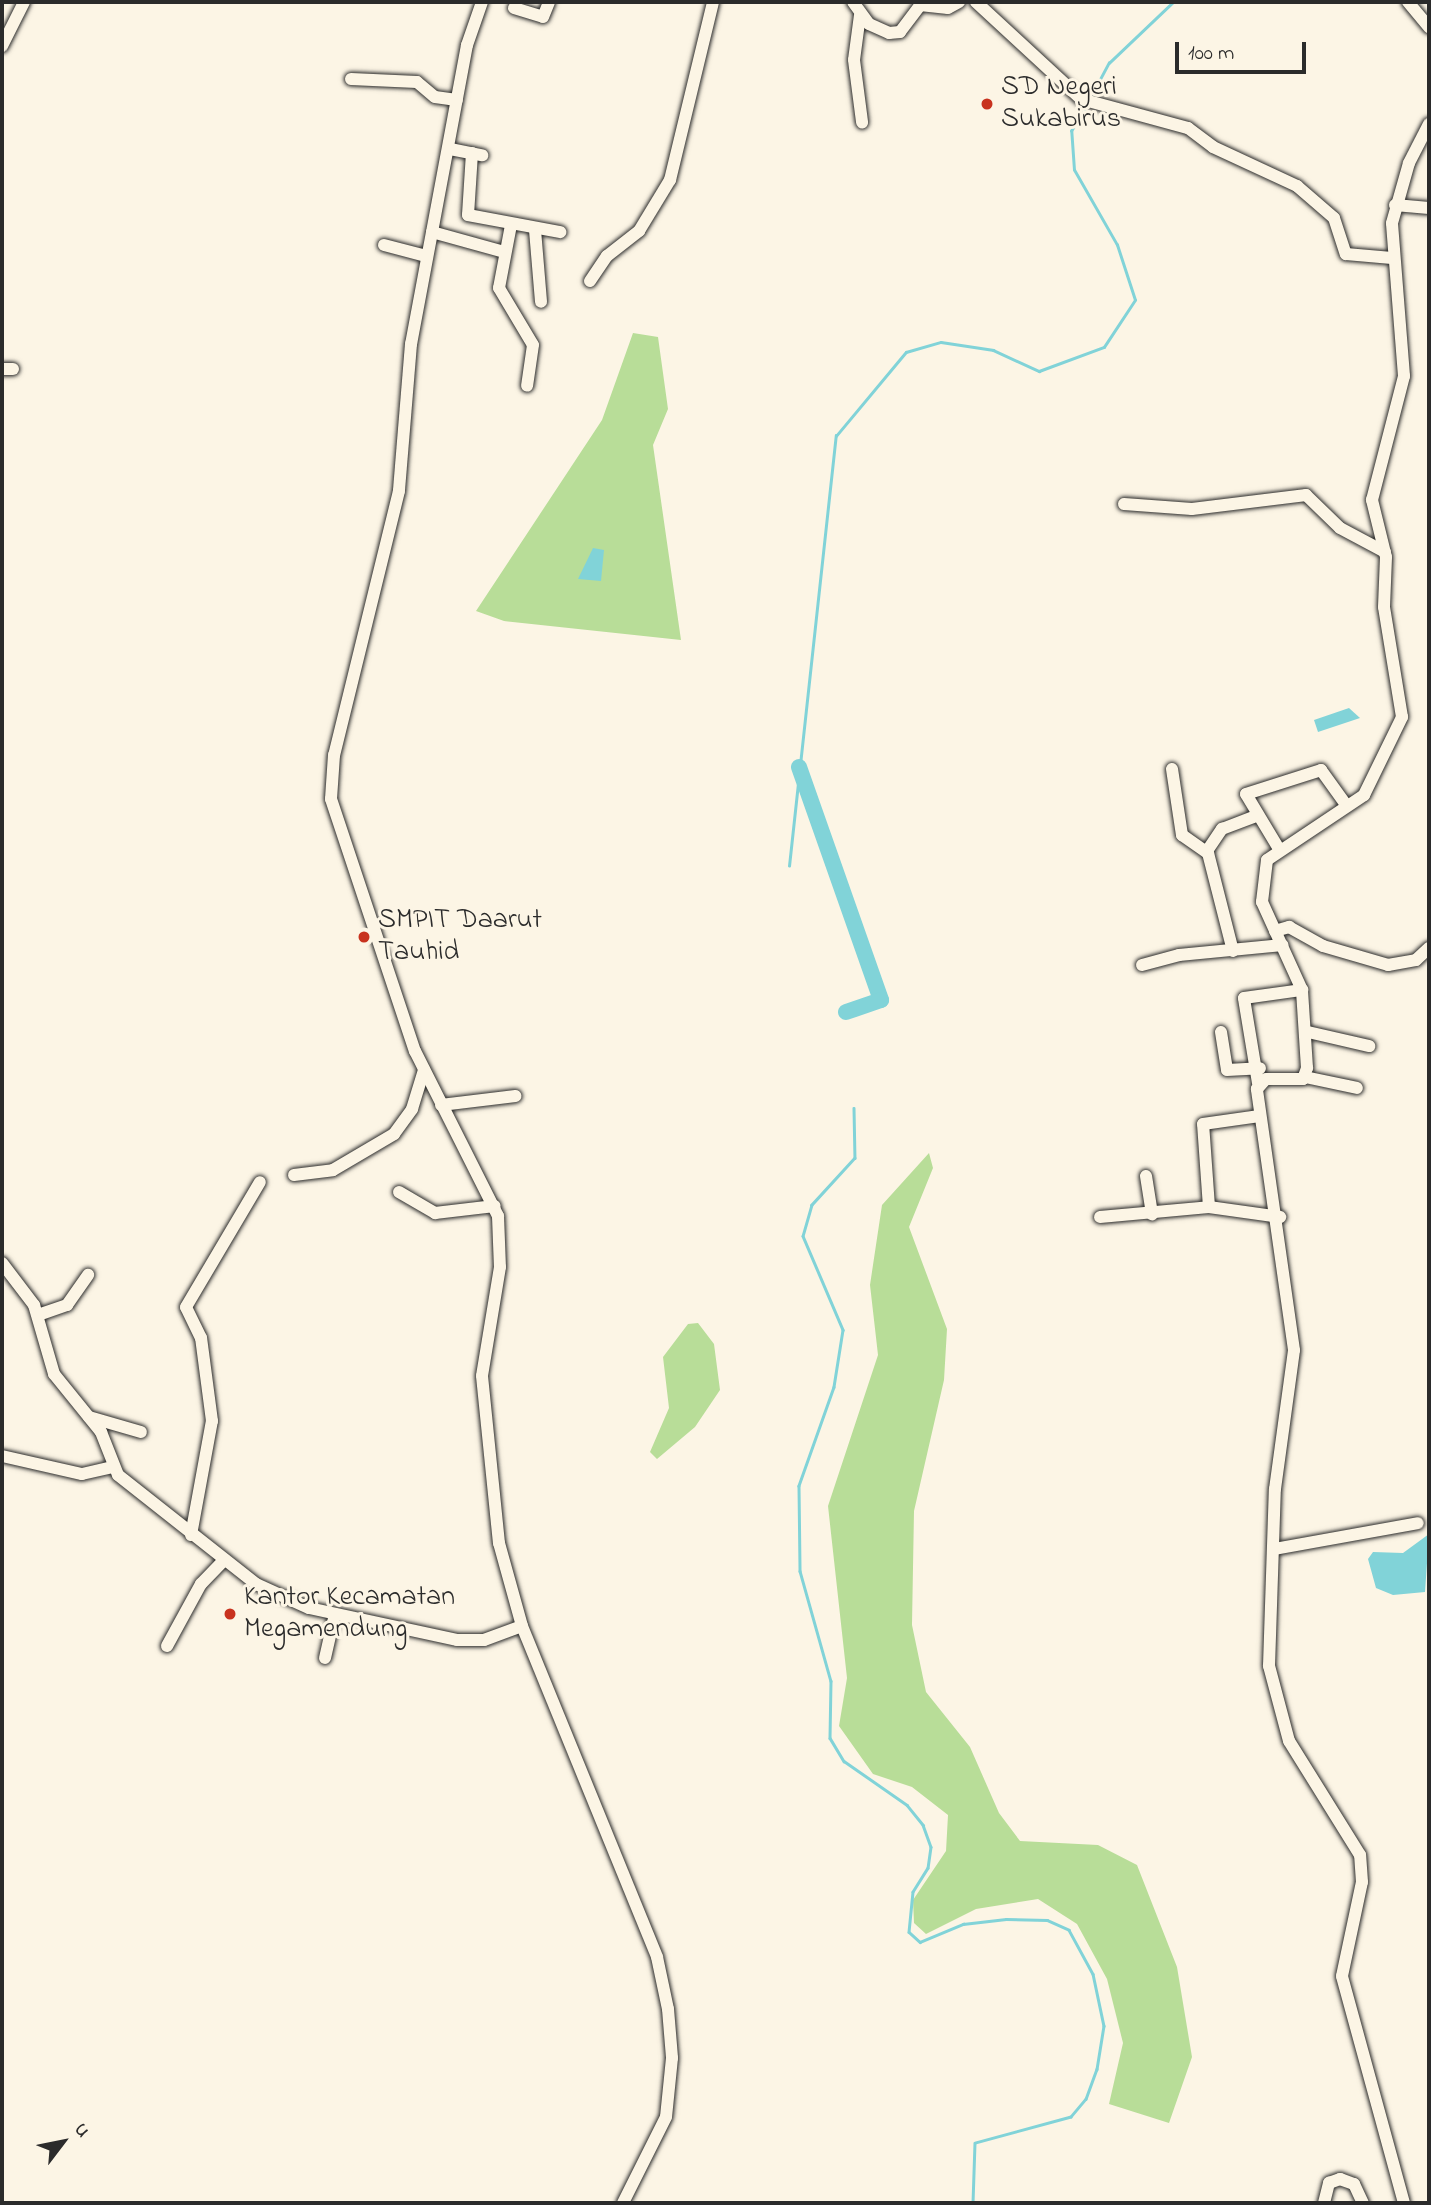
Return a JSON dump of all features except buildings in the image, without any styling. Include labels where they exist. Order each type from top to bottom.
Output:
[{"type":"street","points":[[2,46],[24,2]]},
{"type":"street","points":[[482,2],[457,100],[450,149],[426,256],[407,370],[399,491],[334,755],[331,799],[424,1070],[495,1206],[500,1267],[482,1376],[499,1544],[522,1626],[634,1895],[668,2009],[672,2058],[666,2117],[623,2203]]},
{"type":"street","points":[[514,8],[543,17],[549,2]]},
{"type":"street","points":[[590,281],[614,248],[639,231],[666,189],[713,2]]},
{"type":"street","points":[[853,2],[860,15],[893,33],[920,5],[948,8],[958,2]]},
{"type":"street","points":[[976,2],[1081,99],[1102,109],[1188,128],[1213,147],[1297,186],[1334,218],[1346,254],[1392,258]]},
{"type":"street","points":[[1408,2],[1428,22]]},
{"type":"street","points":[[860,15],[853,60],[862,122]]},
{"type":"street","points":[[351,79],[417,82],[435,97],[457,100]]},
{"type":"street","points":[[1305,1077],[1308,1032],[1302,990],[1275,931],[1261,890],[1267,860],[1279,849],[1347,806],[1372,784],[1402,717],[1384,607],[1385,552],[1373,524],[1374,485],[1405,361],[1392,258],[1395,205],[1429,124]]},
{"type":"street","points":[[450,149],[477,154],[467,213],[535,230],[560,232]]},
{"type":"street","points":[[1395,205],[1429,208]]},
{"type":"street","points":[[511,225],[504,252],[500,293],[534,349],[527,386]]},
{"type":"street","points":[[535,230],[532,252],[541,302]]},
{"type":"street","points":[[432,232],[504,252]]},
{"type":"street","points":[[384,244],[426,256]]},
{"type":"street","points":[[1124,504],[1192,509],[1306,495],[1340,528],[1385,552]]},
{"type":"street","points":[[1172,769],[1182,837],[1207,851],[1233,951]]},
{"type":"street","points":[[1279,849],[1254,817],[1246,794],[1318,771],[1347,806]]},
{"type":"street","points":[[1207,851],[1222,829],[1254,817]]},
{"type":"street","points":[[1275,931],[1289,927],[1383,965],[1416,960],[1429,948]]},
{"type":"street","points":[[1142,965],[1283,945]]},
{"type":"street","points":[[1302,990],[1244,999],[1260,1068],[1259,1116],[1280,1217],[1294,1372],[1279,1441],[1269,1666],[1274,1700],[1289,1741],[1360,1855],[1362,1882],[1342,1976],[1404,2203]]},
{"type":"street","points":[[1221,1032],[1227,1070],[1260,1068]]},
{"type":"street","points":[[1308,1032],[1369,1046]]},
{"type":"street","points":[[295,1175],[333,1170],[394,1134],[412,1109],[424,1070]]},
{"type":"street","points":[[1258,1083],[1305,1077],[1357,1088]]},
{"type":"street","points":[[441,1105],[515,1096]]},
{"type":"street","points":[[1209,1207],[1203,1124],[1259,1116]]},
{"type":"street","points":[[1146,1176],[1152,1215]]},
{"type":"street","points":[[191,1535],[212,1421],[201,1338],[186,1307],[260,1182]]},
{"type":"street","points":[[399,1192],[435,1213],[495,1206]]},
{"type":"street","points":[[1100,1217],[1152,1215],[1209,1207],[1280,1217]]},
{"type":"street","points":[[2,1263],[38,1315],[54,1374],[104,1436],[113,1467],[191,1535],[279,1599],[335,1614],[469,1641],[522,1626]]},
{"type":"street","points":[[38,1315],[67,1305],[88,1275]]},
{"type":"street","points":[[86,1416],[141,1432]]},
{"type":"street","points":[[2,1456],[82,1474],[113,1467]]},
{"type":"street","points":[[1274,1549],[1418,1523]]},
{"type":"street","points":[[167,1646],[207,1574],[224,1560]]},
{"type":"street","points":[[325,1658],[335,1614]]},
{"type":"street","points":[[1324,2203],[1329,2183],[1344,2179],[1363,2203]]},
{"type":"green space","points":[[633,333],[658,337],[668,409],[653,445],[681,640],[504,621],[476,611],[602,420]]},
{"type":"green space","points":[[929,1153],[933,1168],[909,1227],[947,1329],[944,1380],[914,1511],[912,1625],[926,1692],[970,1747],[999,1813],[1020,1841],[1098,1845],[1137,1865],[1177,1967],[1192,2057],[1169,2123],[1109,2104],[1123,2043],[1107,1979],[1077,1924],[1038,1899],[976,1909],[926,1934],[914,1923],[913,1900],[946,1851],[948,1815],[912,1787],[873,1774],[839,1726],[847,1678],[828,1506],[878,1355],[870,1285],[882,1205]]},
{"type":"green space","points":[[698,1323],[714,1344],[720,1390],[695,1427],[657,1459],[650,1452],[669,1408],[663,1357],[688,1324]]},
{"type":"water","points":[[593,548],[604,550],[601,581],[578,579]]},
{"type":"water","points":[[1349,708],[1360,718],[1318,732],[1314,720]]},
{"type":"water","points":[[1429,1534],[1425,1592],[1393,1595],[1376,1588],[1368,1559],[1373,1552],[1403,1553]]},
{"type":"waterway","points":[[1090,98],[1109,63],[1173,2]]},
{"type":"waterway","points":[[789,866],[836,436],[906,352],[941,342],[993,350],[1039,371],[1104,347],[1135,300],[1117,245],[1074,170],[1071,131],[1087,104]]},
{"type":"waterway","points":[[799,767],[881,1000],[846,1012]]},
{"type":"waterway","points":[[854,1108],[855,1158],[812,1205],[803,1236],[843,1330],[834,1387],[799,1486],[800,1571],[831,1681],[830,1738],[844,1761],[907,1805],[923,1825],[931,1847],[928,1868],[913,1892],[909,1932],[920,1942],[963,1924],[1006,1919],[1047,1920],[1069,1930],[1093,1974],[1104,2026],[1097,2069],[1086,2099],[1071,2117],[975,2143],[973,2203]]},
{"type":"place","name":"SD Negeri Sukabirus","points":[[987,104]]},
{"type":"place","name":"SMPIT Daarut Tauhid","points":[[364,937]]},
{"type":"place","name":"Kantor Kecamatan Megamendung","points":[[230,1614]]}]
